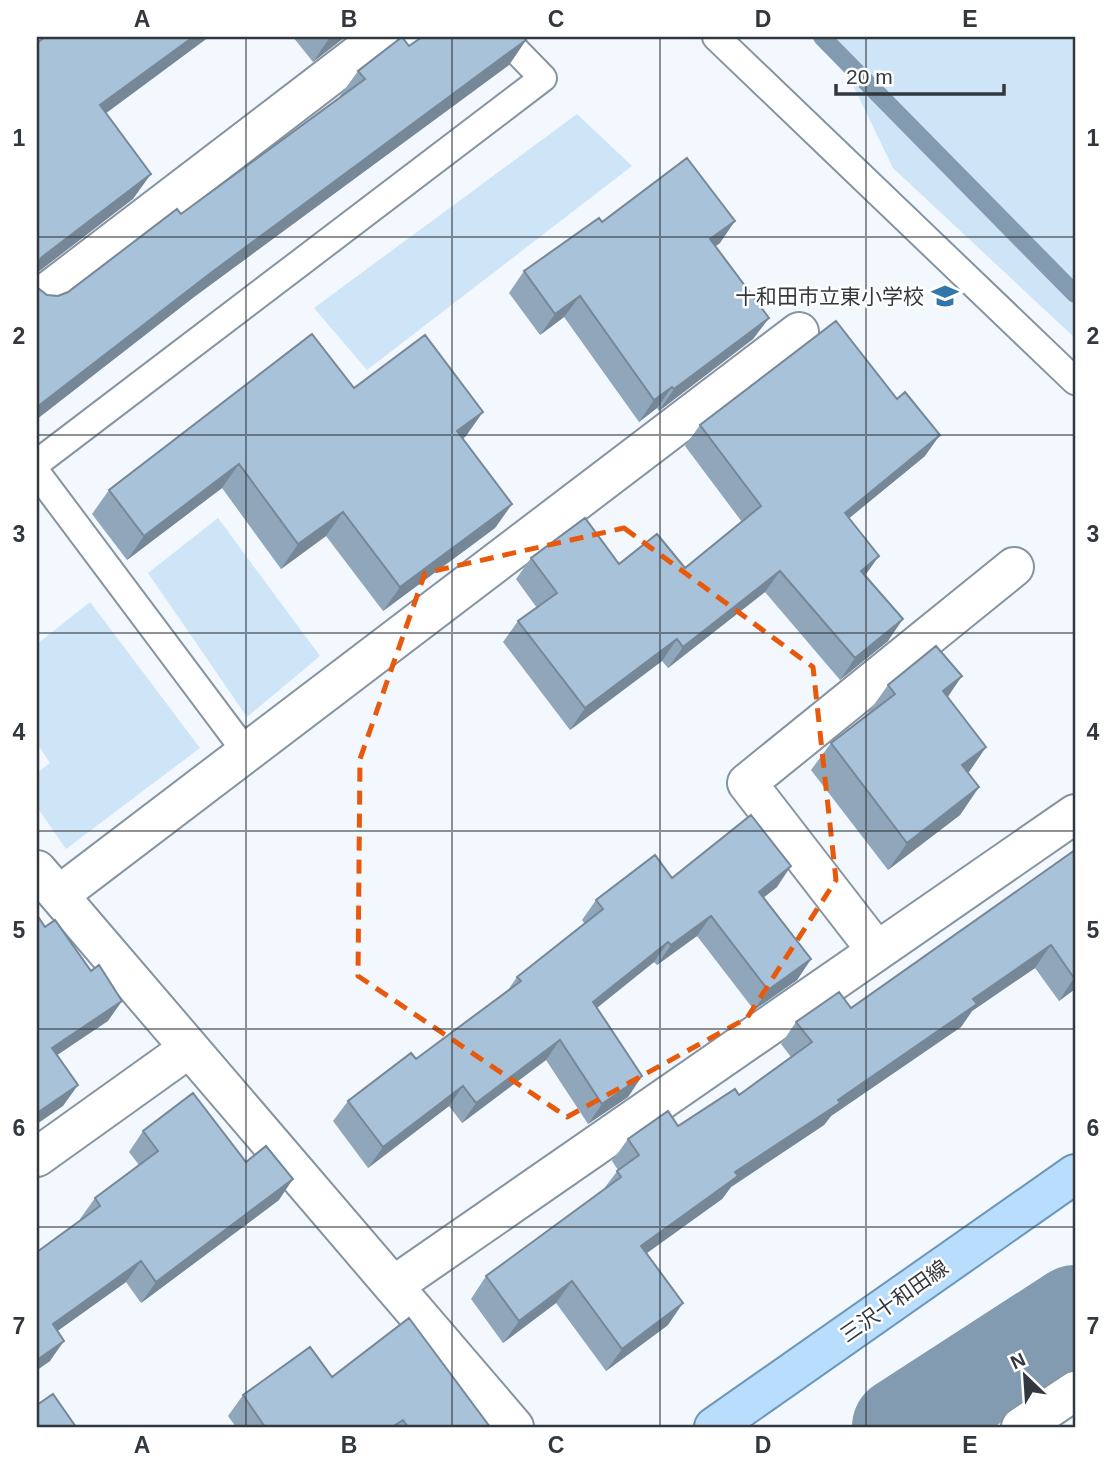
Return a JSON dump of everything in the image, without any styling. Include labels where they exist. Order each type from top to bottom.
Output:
[{"type":"main road","name":"三沢十和田線","points":[[714,1427],[1075,1174]]},
{"type":"street","points":[[37,300],[381,37]]},
{"type":"street","points":[[514,1427],[48,883],[246,752],[799,332]]},
{"type":"street","points":[[877,951],[747,783],[1014,567]]},
{"type":"street","points":[[393,1286],[1075,814]]},
{"type":"street","points":[[37,1157],[188,1049]]},
{"type":"street","points":[[1021,1427],[1075,1391]]},
{"type":"lane","points":[[37,463],[542,78],[503,37]]},
{"type":"lane","points":[[716,37],[1075,381]]},
{"type":"lane","points":[[37,473],[246,752]]},
{"type":"highlighted area","points":[[624,528],[813,667],[836,880],[747,1018],[567,1117],[358,976],[360,759],[425,573]]},
{"type":"shaded area","points":[[838,37],[1075,37],[1075,338],[893,168],[835,48]]},
{"type":"shaded area","points":[[577,114],[632,166],[367,370],[314,308]]},
{"type":"shaded area","points":[[218,518],[320,656],[247,717],[148,573]]},
{"type":"shaded area","points":[[90,602],[200,748],[66,849],[37,807],[37,773],[50,763],[37,743],[37,644]]},
{"type":"building","points":[[45,37],[193,37],[100,105],[151,174],[37,263],[37,43]]},
{"type":"building","points":[[402,37],[409,46],[422,37],[523,37],[526,40],[212,272],[37,407],[37,286],[47,295],[58,296],[68,292],[177,209],[181,214],[365,79],[358,71]]},
{"type":"building","points":[[687,158],[735,221],[710,239],[769,318],[674,389],[672,387],[654,400],[580,296],[555,314],[524,271],[599,218],[602,222]]},
{"type":"building","points":[[836,321],[897,399],[905,392],[940,435],[845,513],[879,556],[861,571],[903,619],[855,658],[780,571],[683,647],[677,639],[585,708],[518,621],[557,593],[531,558],[585,518],[619,564],[657,534],[685,568],[761,506],[700,425]]},
{"type":"building","points":[[312,334],[354,388],[425,335],[483,412],[457,431],[512,504],[400,587],[343,512],[298,544],[239,464],[144,536],[109,490]]},
{"type":"building","points":[[936,646],[962,676],[943,691],[986,747],[962,765],[979,787],[907,843],[831,743],[895,694],[888,685]]},
{"type":"building","points":[[751,815],[791,866],[759,892],[811,959],[768,990],[711,916],[671,945],[668,942],[593,1002],[642,1076],[602,1104],[560,1040],[476,1103],[463,1086],[383,1147],[348,1101],[411,1053],[416,1059],[521,981],[517,977],[603,909],[596,900],[655,855],[672,878]]},
{"type":"building","points":[[1075,850],[1075,978],[1051,945],[973,999],[977,1004],[838,1100],[840,1103],[735,1172],[738,1176],[641,1246],[683,1303],[622,1349],[572,1281],[519,1321],[486,1276],[621,1177],[617,1171],[639,1155],[628,1139],[668,1111],[678,1126],[735,1089],[739,1095],[812,1042],[796,1022],[839,992],[851,1008]]},
{"type":"building","points":[[37,915],[45,927],[55,920],[91,971],[99,965],[122,1001],[52,1048],[78,1085],[37,1113]]},
{"type":"building","points":[[193,1093],[246,1162],[266,1146],[293,1179],[156,1282],[141,1261],[53,1324],[64,1341],[37,1360],[37,1252],[100,1206],[95,1198],[158,1151],[143,1131]]},
{"type":"building","points":[[409,1318],[490,1427],[408,1427],[403,1420],[392,1427],[265,1427],[243,1395],[310,1347],[332,1377]]},
{"type":"building","points":[[53,1394],[76,1427],[37,1427],[37,1405]]},
{"type":"waterway","points":[[822,37],[1075,294]]},
{"type":"waterway","points":[[902,1427],[1075,1315]]},
{"type":"place","name":"十和田市立東小学校","points":[[945,296]]}]
